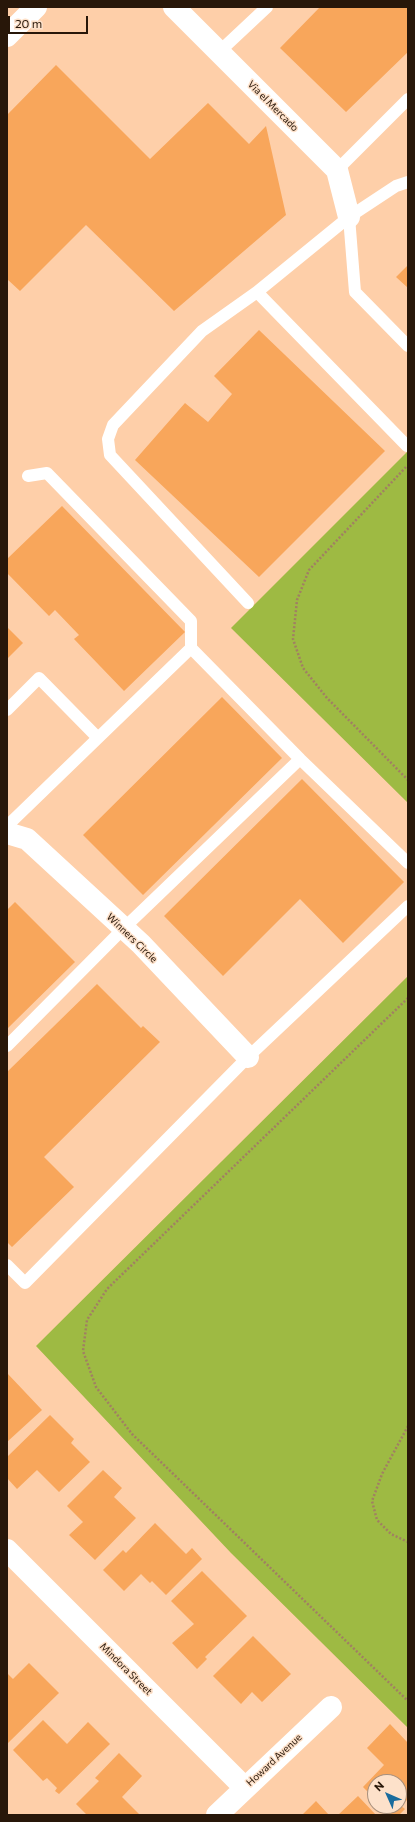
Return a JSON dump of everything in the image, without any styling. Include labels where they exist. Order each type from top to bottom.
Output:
[{"type":"street","points":[[7,36],[36,7]]},
{"type":"street","name":"Via el Mercado","points":[[174,7],[337,170]]},
{"type":"street","points":[[337,170],[349,217]]},
{"type":"street","name":"Winners Circle","points":[[7,833],[26,839],[141,944],[248,1057]]},
{"type":"street","name":"Mindora Street","points":[[11,1563],[245,1788]]},
{"type":"street","name":"Howard Avenue","points":[[217,1815],[331,1706]]},
{"type":"lane","points":[[219,52],[267,7]]},
{"type":"lane","points":[[337,170],[408,99]]},
{"type":"lane","points":[[248,603],[110,455],[108,439],[113,425],[202,331],[257,292],[349,217],[396,186],[408,182]]},
{"type":"lane","points":[[349,217],[356,292],[408,346]]},
{"type":"lane","points":[[257,292],[407,446]]},
{"type":"lane","points":[[28,476],[47,473],[191,621],[191,648],[300,759],[408,863]]},
{"type":"lane","points":[[7,826],[191,648]]},
{"type":"lane","points":[[7,710],[39,678],[98,738]]},
{"type":"lane","points":[[7,1046],[123,929],[300,759]]},
{"type":"lane","points":[[7,1265],[25,1283],[248,1057],[408,906]]},
{"type":"path","points":[[408,465],[309,570],[297,600],[292,639],[303,668],[327,698],[408,780]]},
{"type":"path","points":[[408,998],[107,1289],[87,1320],[83,1351],[96,1387],[132,1434],[408,1701]]},
{"type":"path","points":[[408,1426],[382,1474],[372,1501],[377,1520],[391,1534],[408,1542]]},
{"type":"green space","points":[[408,451],[408,803],[231,628]]},
{"type":"green space","points":[[408,976],[408,1728],[231,1553],[36,1346]]},
{"type":"building","points":[[320,7],[408,7],[408,52],[346,112],[280,48]]},
{"type":"building","points":[[56,65],[150,159],[208,103],[249,144],[266,126],[286,215],[174,311],[86,225],[20,291],[7,279],[7,115]]},
{"type":"building","points":[[408,265],[408,288],[396,277]]},
{"type":"building","points":[[259,330],[385,451],[259,577],[135,460],[185,403],[208,422],[232,394],[214,376]]},
{"type":"building","points":[[62,506],[185,632],[124,691],[74,639],[79,635],[55,610],[49,616],[7,573],[7,559]]},
{"type":"building","points":[[7,627],[23,643],[7,659]]},
{"type":"building","points":[[222,697],[282,758],[143,895],[83,835]]},
{"type":"building","points":[[302,779],[404,882],[343,943],[300,899],[223,976],[164,916]]},
{"type":"building","points":[[15,902],[75,962],[7,1029],[7,910]]},
{"type":"building","points":[[97,984],[141,1028],[143,1026],[160,1042],[44,1157],[74,1187],[12,1247],[7,1242],[7,1072]]},
{"type":"building","points":[[7,1373],[42,1410],[7,1442]]},
{"type":"building","points":[[50,1415],[74,1439],[71,1443],[90,1462],[59,1492],[37,1470],[17,1489],[7,1478],[7,1457]]},
{"type":"building","points":[[103,1470],[122,1488],[114,1497],[136,1518],[95,1560],[69,1535],[83,1522],[67,1506]]},
{"type":"building","points":[[155,1523],[186,1554],[192,1548],[202,1559],[166,1595],[152,1581],[150,1583],[141,1574],[124,1591],[103,1570],[123,1550],[126,1553]]},
{"type":"building","points":[[202,1571],[247,1616],[205,1657],[207,1659],[197,1669],[172,1643],[194,1624],[171,1601]]},
{"type":"building","points":[[253,1636],[291,1674],[262,1702],[252,1692],[241,1704],[213,1676]]},
{"type":"building","points":[[29,1663],[59,1693],[7,1744],[7,1673],[13,1679]]},
{"type":"building","points":[[43,1720],[67,1744],[88,1722],[110,1744],[59,1794],[55,1791],[57,1788],[47,1778],[43,1781],[13,1750]]},
{"type":"building","points":[[390,1724],[408,1743],[407,1800],[407,1774],[375,1774],[384,1765],[367,1748]]},
{"type":"building","points":[[119,1753],[142,1776],[122,1797],[140,1815],[87,1815],[76,1804],[99,1781],[95,1778]]},
{"type":"building","points":[[367,1783],[367,1791],[363,1787]]},
{"type":"building","points":[[358,1796],[367,1806],[367,1814],[376,1815],[338,1815]]},
{"type":"building","points":[[316,1801],[329,1815],[302,1815]]},
{"type":"building","points":[[389,1814],[400,1814],[399,1815]]}]
